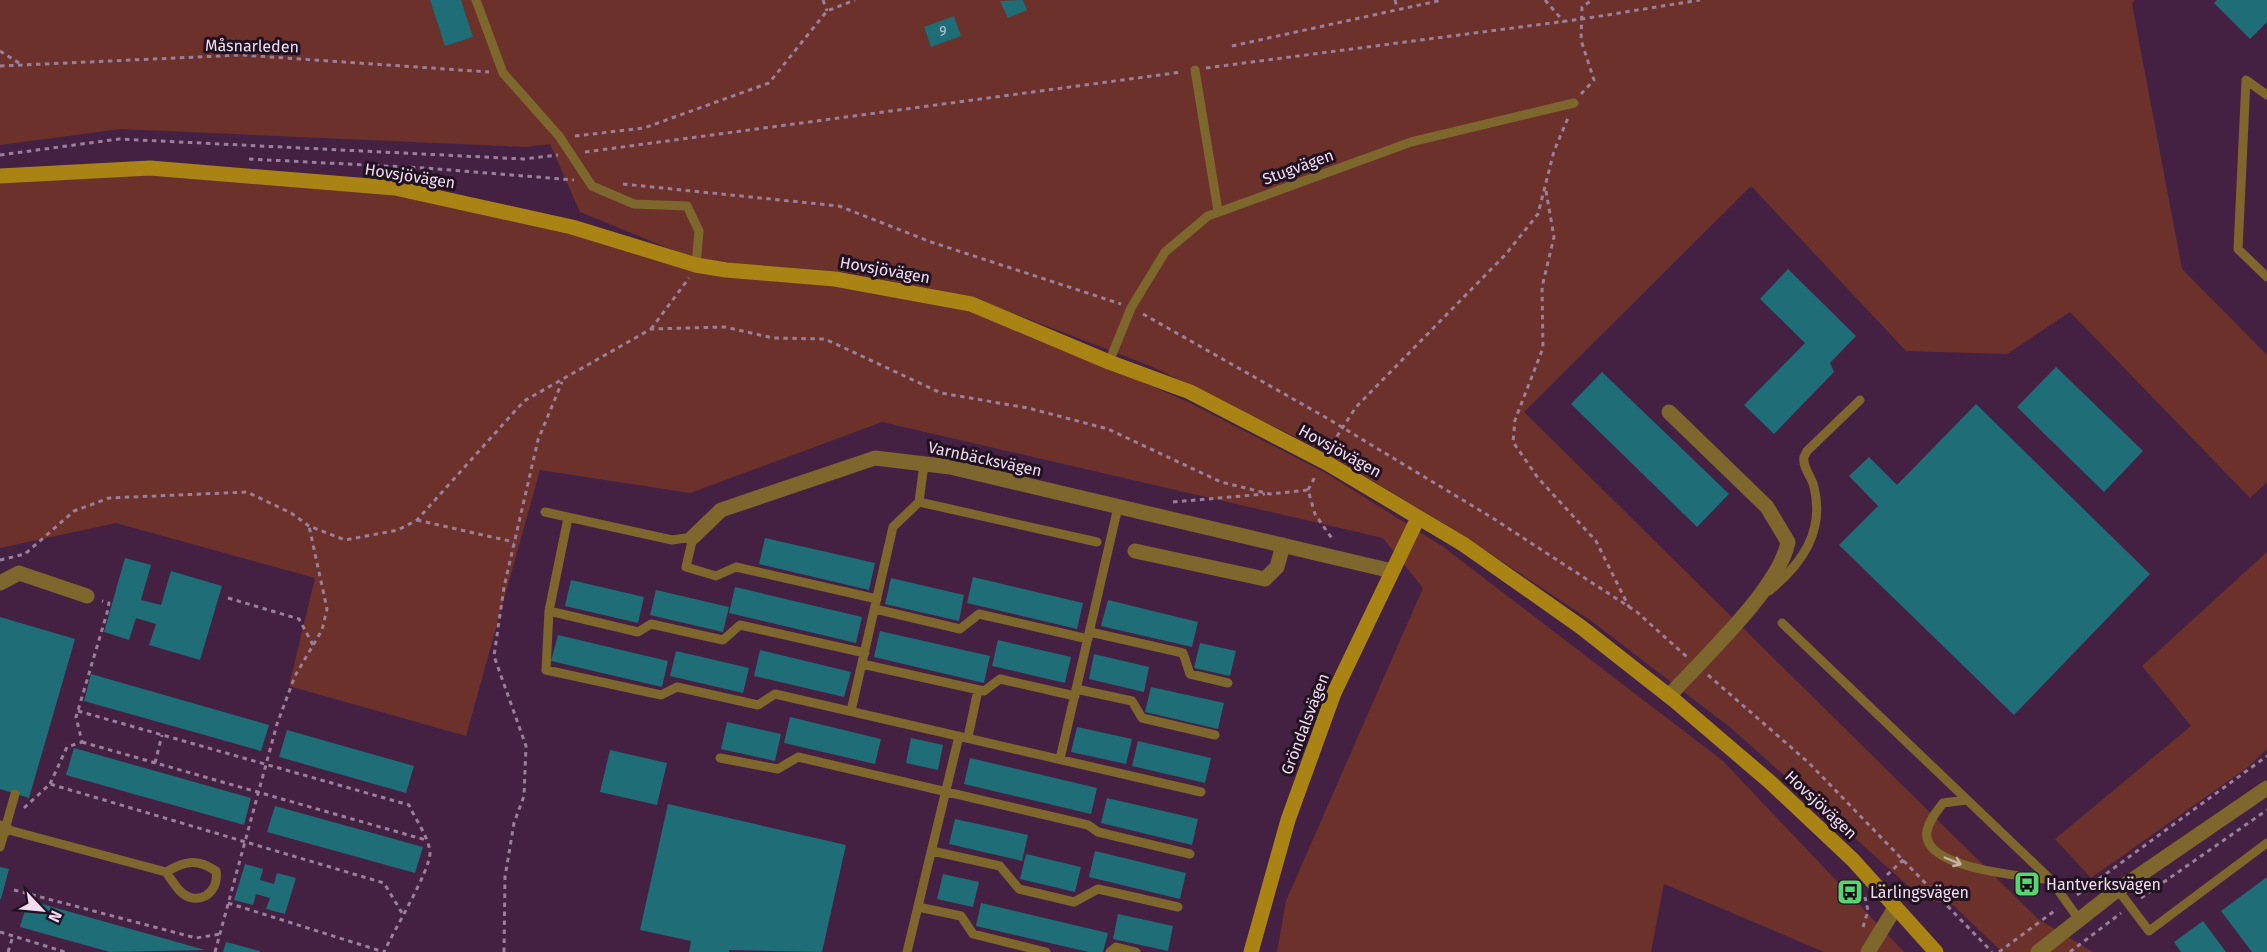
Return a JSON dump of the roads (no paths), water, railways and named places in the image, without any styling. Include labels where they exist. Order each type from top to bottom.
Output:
[{"type":"street","name":"Hovsjövägen","points":[[0,176],[150,168],[395,188],[572,227],[696,265],[726,270],[835,279],[971,304],[1109,362],[1190,392],[1327,463],[1463,544],[1581,627],[1669,696],[1779,789],[1853,860],[1936,952]]},
{"type":"street","points":[[1669,412],[1767,507],[1788,542],[1778,568],[1750,606],[1669,696]]},
{"type":"street","name":"Varnbäcksvägen","points":[[693,537],[721,510],[875,458],[950,467],[1392,571]]},
{"type":"street","name":"Gröndalsvägen","points":[[1251,952],[1288,820],[1334,693],[1418,518]]},
{"type":"street","points":[[1135,550],[1265,579],[1277,567],[1283,545]]},
{"type":"street","points":[[0,583],[19,573],[87,596]]},
{"type":"street","points":[[2038,952],[2118,890],[2267,788]]},
{"type":"street","points":[[1868,952],[1895,908]]},
{"type":"lane","points":[[476,0],[503,73],[558,136],[592,186],[634,204],[687,206],[699,231],[696,265]]},
{"type":"lane","points":[[1196,70],[1218,211]]},
{"type":"lane","points":[[2267,95],[2246,80],[2238,249],[2267,277]]},
{"type":"lane","name":"Stugvägen","points":[[1109,362],[1131,308],[1165,252],[1208,216],[1412,142],[1574,103]]},
{"type":"lane","points":[[1750,606],[1791,570],[1810,544],[1818,513],[1813,481],[1803,462],[1804,457],[1860,400]]},
{"type":"lane","points":[[851,711],[893,528],[919,502],[924,464]]},
{"type":"lane","points":[[919,502],[1097,542]]},
{"type":"lane","points":[[1060,759],[1118,507]]},
{"type":"lane","points":[[545,512],[672,540],[693,537],[686,567],[716,576],[736,567],[877,598]]},
{"type":"lane","points":[[568,518],[549,611],[546,670],[661,695],[678,687],[758,705],[776,694],[1201,792]]},
{"type":"lane","points":[[875,609],[960,629],[979,614],[1183,653],[1190,674],[1228,683]]},
{"type":"lane","points":[[549,611],[638,632],[651,624],[723,640],[740,625],[865,653]]},
{"type":"lane","points":[[1782,623],[2051,880],[2065,903],[2080,921]]},
{"type":"lane","points":[[862,664],[984,691],[1000,679],[1132,701],[1142,718],[1215,735]]},
{"type":"lane","points":[[907,952],[946,791],[978,690]]},
{"type":"lane","points":[[720,758],[778,769],[798,757],[1088,825],[1098,832],[1190,854]]},
{"type":"lane","points":[[0,847],[7,830],[15,794]]},
{"type":"lane","points":[[1967,800],[1943,803],[1933,816],[1926,831],[1928,841],[1936,853],[1961,864],[2051,880]]},
{"type":"lane","points":[[7,830],[166,872],[181,892],[199,898],[208,897],[214,889],[217,877],[216,871],[207,864],[188,861],[166,872]]},
{"type":"lane","points":[[2118,890],[2149,931],[2267,843]]},
{"type":"lane","points":[[932,851],[1000,866],[1019,889],[1030,892],[1074,902],[1098,889],[1178,907]]},
{"type":"lane","points":[[918,906],[961,916],[973,934],[1046,952]]},
{"type":"lane","points":[[1110,952],[1116,947],[1136,952]]},
{"type":"place","name":"Hantverksvägen","points":[[2027,884]]},
{"type":"place","name":"Lärlingsvägen","points":[[1850,892]]}]
